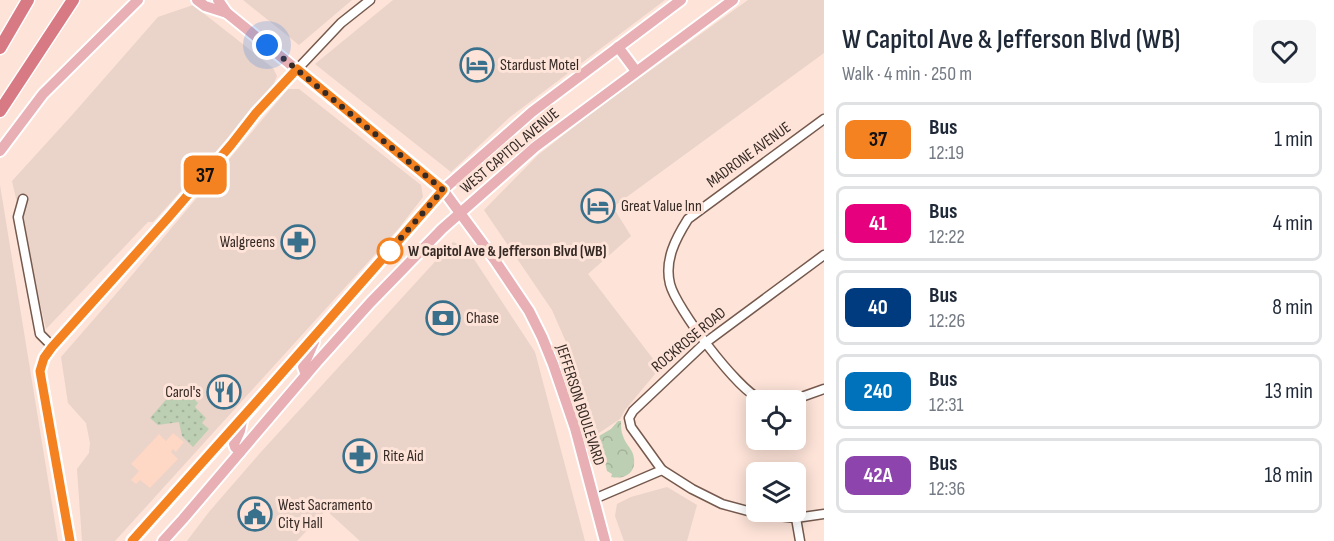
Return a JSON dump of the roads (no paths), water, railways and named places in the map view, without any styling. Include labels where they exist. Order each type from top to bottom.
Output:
[{"type":"highway","points":[[0,48],[28,0]]},
{"type":"highway","points":[[0,111],[73,0]]},
{"type":"main road","points":[[0,151],[43,94],[138,0]]},
{"type":"main road","points":[[118,20],[148,0]]},
{"type":"main road","name":"JEFFERSON BOULEVARD","points":[[189,0],[227,13]]},
{"type":"main road","name":"JEFFERSON BOULEVARD","points":[[218,0],[227,13],[443,190],[494,259],[529,311],[542,337],[572,418],[605,541]]},
{"type":"main road","name":"WEST CAPITOL AVENUE","points":[[132,541],[443,190],[531,112],[681,0]]},
{"type":"main road","name":"WEST CAPITOL AVENUE","points":[[163,541],[370,303],[442,229],[535,147],[733,0]]},
{"type":"main road","points":[[618,47],[636,70]]},
{"type":"main road","points":[[306,375],[303,367],[320,331]]},
{"type":"main road","points":[[240,452],[234,444],[242,419]]},
{"type":"street","points":[[70,541],[40,371],[44,358],[168,218],[256,113],[341,23],[370,0]]},
{"type":"street","name":"MADRONE AVENUE","points":[[748,390],[738,382],[705,343],[680,308],[669,283],[672,248],[688,219],[824,119]]},
{"type":"street","points":[[23,199],[18,217],[40,334],[52,347]]},
{"type":"street","name":"ROCKROSE ROAD","points":[[662,470],[631,427],[629,418],[633,411],[705,343],[824,255]]},
{"type":"street","points":[[806,395],[824,389]]},
{"type":"street","points":[[594,499],[662,470],[722,504],[746,510]]},
{"type":"street","points":[[806,517],[824,514]]},
{"type":"street","points":[[797,522],[800,541]]},
{"type":"place","name":"Stardust Motel","points":[[477,65]]},
{"type":"place","name":"Great Value Inn","points":[[598,206]]},
{"type":"place","name":"Walgreens","points":[[298,242]]},
{"type":"place","name":"W Capitol Ave & Jefferson Blvd (WB)","points":[[390,251]]},
{"type":"place","name":"Chase","points":[[443,318]]},
{"type":"place","name":"Carol's","points":[[224,392]]},
{"type":"place","name":"Rite Aid","points":[[360,456]]},
{"type":"place","name":"West Sacramento City Hall","points":[[255,514]]}]
